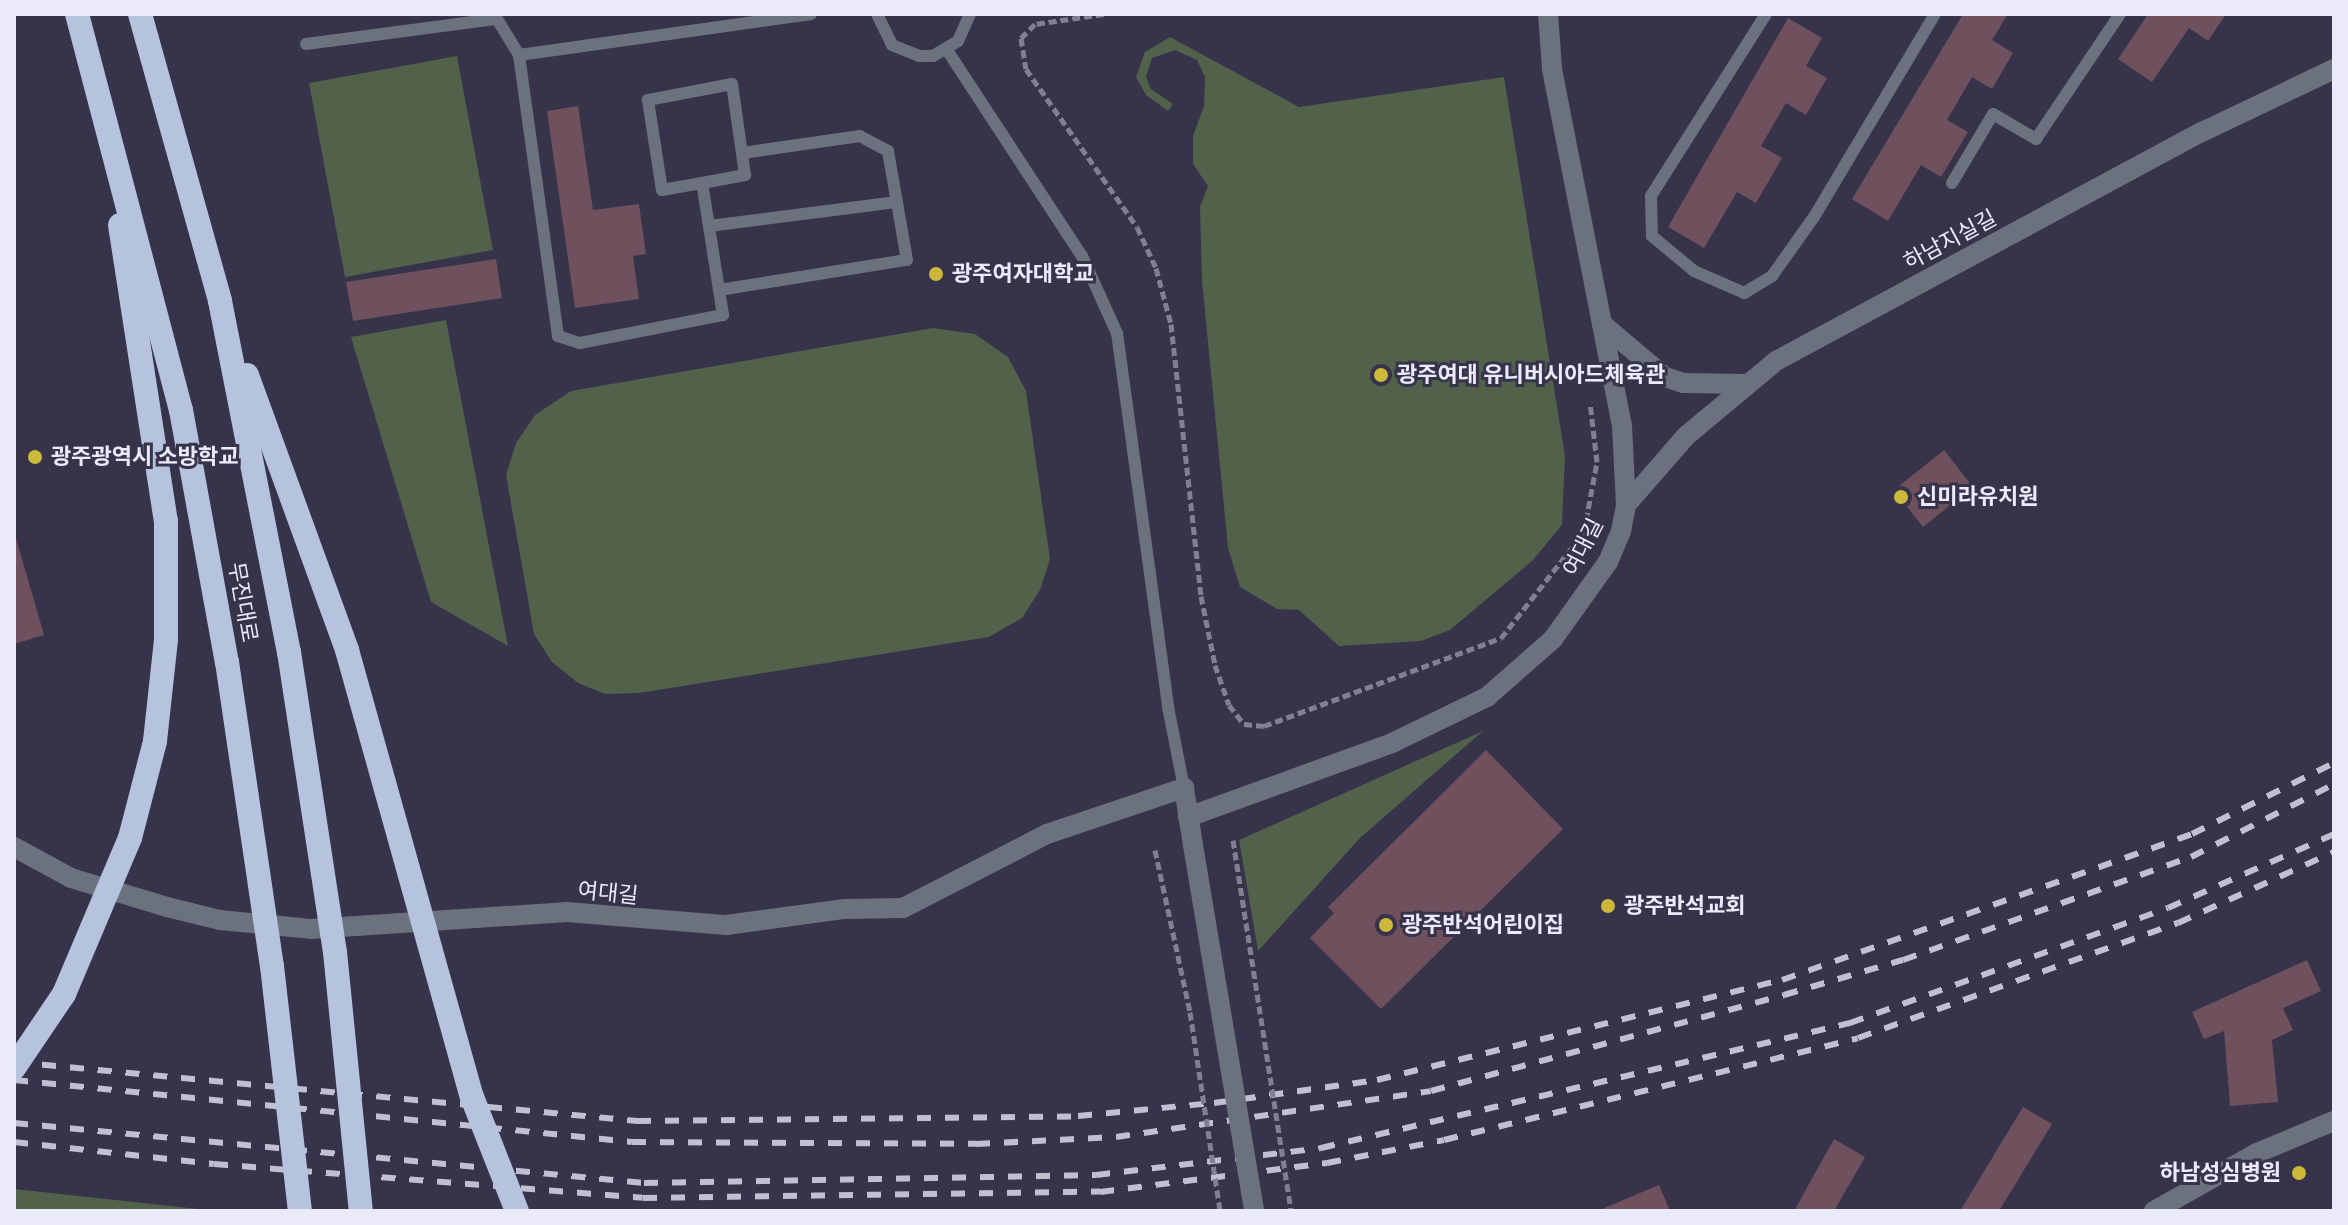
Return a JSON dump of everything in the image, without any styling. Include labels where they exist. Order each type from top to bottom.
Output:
[{"type":"highway","name":"무진대로","points":[[77,14],[105,111],[181,410],[227,662],[272,966],[300,1211]]},
{"type":"highway","name":"무진대로","points":[[140,14],[220,301],[289,652],[335,952],[361,1211]]},
{"type":"highway","points":[[14,1068],[64,994],[130,838],[155,741],[166,640],[166,521],[105,111]]},
{"type":"highway","points":[[220,301],[347,650],[472,1097],[517,1211]]},
{"type":"street","name":"여대길","points":[[1188,817],[1392,743],[1487,697],[1553,639],[1608,562],[1626,505],[1622,426],[1552,68],[1548,14]]},
{"type":"street","name":"하남지실길","points":[[1626,505],[1686,436],[1776,361],[2093,190],[2334,69]]},
{"type":"street","points":[[1602,324],[1665,377],[1683,383],[1746,384]]},
{"type":"street","name":"여대길","points":[[14,847],[71,878],[220,920],[311,929],[567,912],[726,925],[921,903],[976,866],[1047,834],[1184,788]]},
{"type":"street","points":[[1184,788],[1254,1211]]},
{"type":"street","points":[[2154,1211],[2257,1153],[2334,1121]]},
{"type":"lane","points":[[519,55],[811,14]]},
{"type":"lane","points":[[877,14],[883,33],[904,53],[933,56],[958,41],[970,14]]},
{"type":"lane","points":[[1766,14],[1651,196],[1652,236],[1694,271],[1744,293],[1772,276],[1814,217],[1935,14]]},
{"type":"lane","points":[[1952,183],[1993,114],[2036,139],[2120,14]]},
{"type":"lane","points":[[306,44],[495,16],[519,55],[558,336],[580,343],[723,315],[702,183]]},
{"type":"lane","points":[[947,50],[1082,256],[1117,333],[1168,707],[1184,788]]},
{"type":"lane","points":[[732,84],[745,175],[702,183],[662,190],[648,100],[732,84]]},
{"type":"lane","points":[[719,290],[907,260],[888,151],[860,136],[742,153]]},
{"type":"lane","points":[[709,226],[896,202]]},
{"type":"path","points":[[1104,14],[1035,24],[1021,38],[1026,69],[1137,227],[1156,268],[1171,324],[1201,596],[1215,665],[1229,705],[1244,724],[1264,726],[1501,638],[1584,532],[1597,462],[1590,399]]},
{"type":"path","points":[[1233,840],[1291,1211]]},
{"type":"path","points":[[1155,850],[1190,1012],[1220,1211]]},
{"type":"green space","name":"광주여대 유니버시아드체육관","points":[[1170,37],[1299,107],[1504,77],[1565,456],[1562,525],[1533,560],[1450,630],[1421,641],[1339,646],[1299,610],[1277,609],[1240,587],[1228,548],[1202,281],[1200,207],[1208,186],[1193,164],[1193,136],[1204,106],[1205,77],[1197,60],[1175,50],[1152,58],[1146,77],[1151,89],[1173,104],[1168,111],[1146,95],[1136,77],[1145,52]]},
{"type":"green space","points":[[457,56],[493,250],[345,277],[309,83]]},
{"type":"green space","points":[[446,320],[508,646],[431,602],[351,337]]},
{"type":"green space","points":[[933,328],[975,334],[1008,357],[1026,391],[1050,559],[1040,590],[1022,618],[989,637],[639,693],[605,694],[578,683],[552,662],[534,634],[506,475],[516,443],[535,415],[571,391]]},
{"type":"green space","points":[[1483,731],[1360,838],[1258,951],[1239,840]]},
{"type":"green space","points":[[14,1189],[217,1211],[14,1211]]},
{"type":"building","points":[[1963,14],[2008,14],[1992,40],[2013,53],[1992,89],[1972,77],[1947,120],[1968,132],[1941,177],[1921,165],[1888,221],[1852,199]]},
{"type":"building","points":[[2148,14],[2226,14],[2208,41],[2189,28],[2152,82],[2118,59]]},
{"type":"building","points":[[1788,18],[1822,38],[1806,66],[1827,78],[1806,115],[1786,103],[1761,146],[1782,158],[1756,203],[1737,192],[1704,248],[1668,227]]},
{"type":"building","points":[[578,106],[593,210],[639,204],[646,254],[633,256],[639,299],[575,308],[547,111]]},
{"type":"building","points":[[496,259],[502,298],[353,321],[346,282]]},
{"type":"building","points":[[1944,450],[1973,487],[1923,527],[1894,490]]},
{"type":"building","points":[[14,536],[44,635],[14,644]]},
{"type":"building","points":[[1486,750],[1563,829],[1381,1009],[1310,938],[1334,913],[1328,907]]},
{"type":"building","points":[[2307,960],[2321,991],[2283,1008],[2293,1030],[2272,1040],[2278,1102],[2230,1106],[2224,1031],[2204,1039],[2192,1012]]},
{"type":"building","points":[[2023,1107],[2052,1124],[1999,1211],[1960,1211]]},
{"type":"building","points":[[1834,1139],[1865,1157],[1834,1211],[1794,1211]]},
{"type":"building","points":[[1659,1185],[1670,1211],[1597,1211]]},
{"type":"railway","points":[[14,1062],[637,1121],[1078,1116],[1214,1103],[1377,1080],[1782,980],[2192,834],[2334,763]]},
{"type":"railway","points":[[14,1080],[632,1142],[976,1144],[1116,1137],[1431,1091],[1784,995],[1903,960],[2191,857],[2334,784]]},
{"type":"railway","points":[[14,1123],[644,1183],[1096,1175],[1321,1148],[1850,1023],[2168,908],[2334,834]]},
{"type":"railway","points":[[14,1142],[214,1164],[643,1198],[1100,1192],[1327,1163],[1444,1140],[1858,1038],[2178,923],[2334,852]]},
{"type":"place","name":"광주여자대학교","points":[[936,274]]},
{"type":"place","name":"광주여대 유니버시아드체육관","points":[[1381,375]]},
{"type":"place","name":"광주광역시 소방학교","points":[[35,457]]},
{"type":"place","name":"신미라유치원","points":[[1901,497]]},
{"type":"place","name":"광주반석교회","points":[[1608,906]]},
{"type":"place","name":"광주반석어린이집","points":[[1386,925]]},
{"type":"place","name":"하남성심병원","points":[[2299,1173]]}]
